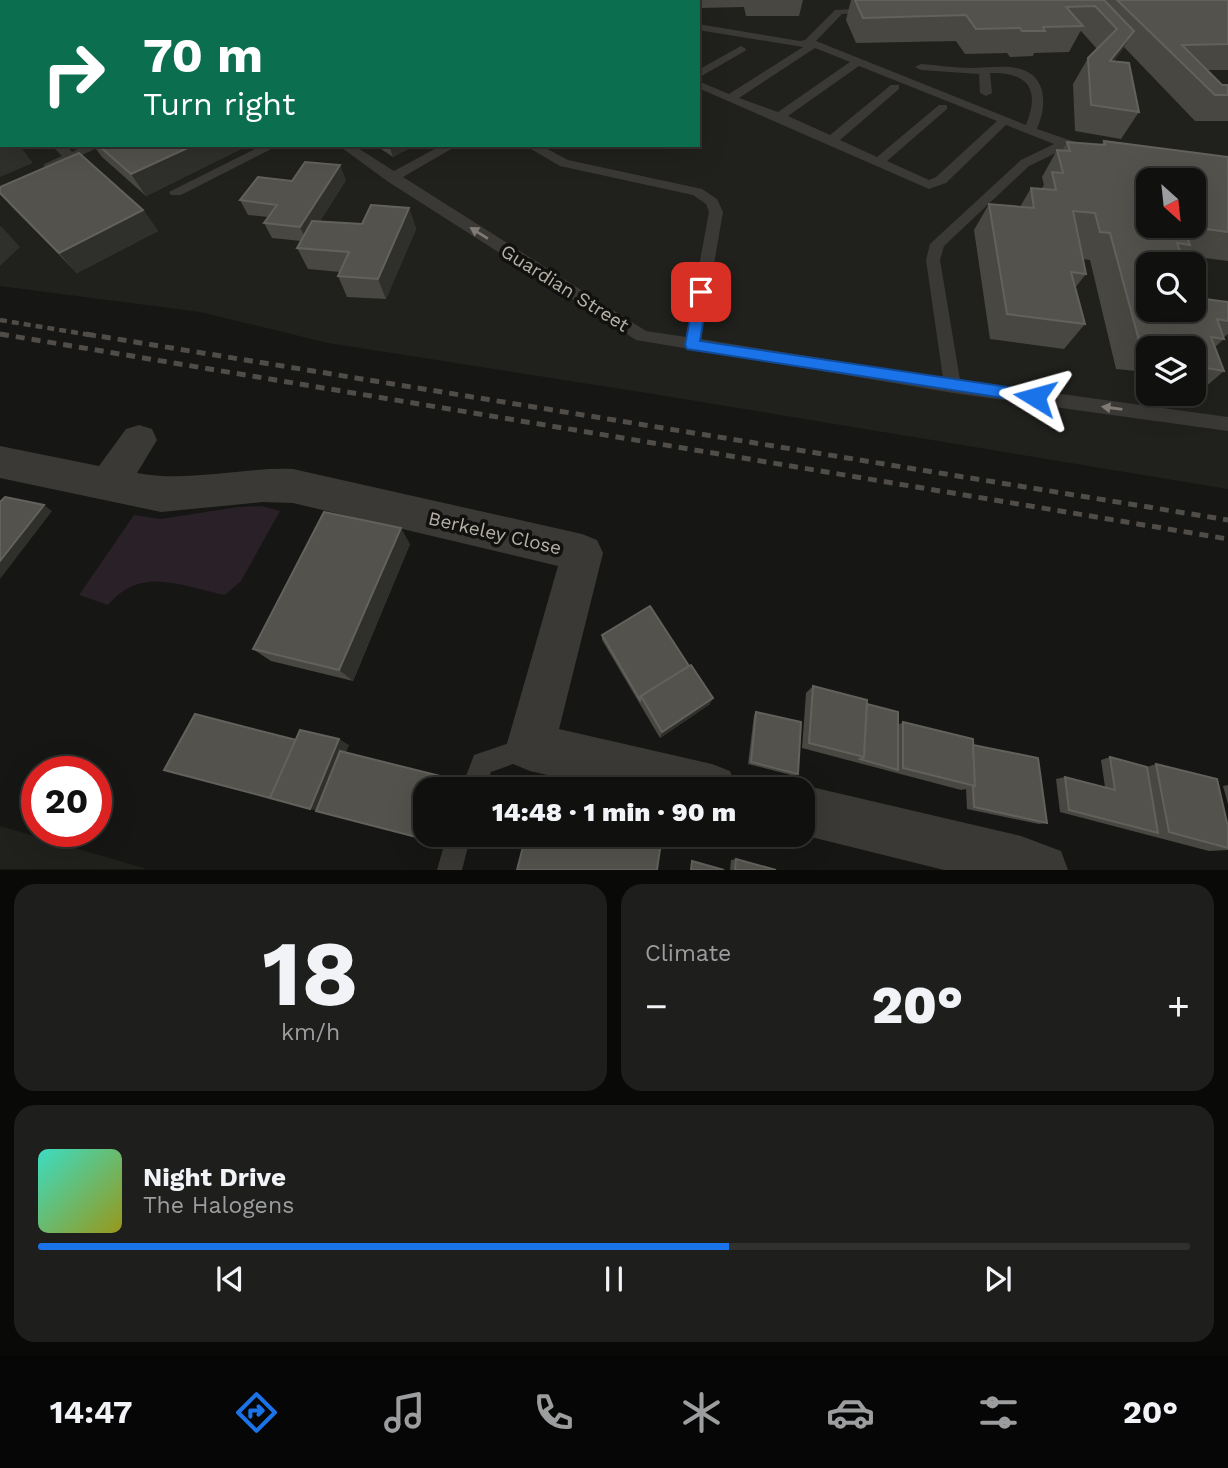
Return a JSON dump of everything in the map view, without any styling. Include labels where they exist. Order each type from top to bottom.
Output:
[{"type":"street","points":[[108,484],[139,440]]},
{"type":"street","name":"Berkeley Close","points":[[0,462],[161,495],[263,485],[293,486],[582,553],[530,747]]},
{"type":"street","points":[[530,747],[660,777]]},
{"type":"street","points":[[815,813],[1021,862],[1042,870]]},
{"type":"lane","points":[[730,99],[812,43],[839,12],[894,10],[903,8],[909,0]]},
{"type":"lane","points":[[700,27],[787,43],[812,43],[1064,144],[1103,151]]},
{"type":"lane","points":[[700,74],[741,48]]},
{"type":"lane","points":[[779,117],[858,62]]},
{"type":"lane","points":[[921,67],[1020,71],[1028,75],[1036,85],[1039,110],[1030,130]]},
{"type":"lane","points":[[984,70],[986,93]]},
{"type":"lane","points":[[700,85],[779,117],[929,185],[941,180],[1005,120]]},
{"type":"lane","points":[[832,141],[895,87]]},
{"type":"lane","points":[[879,161],[943,107]]},
{"type":"lane","points":[[953,386],[933,260],[937,244],[1025,163],[1064,144]]},
{"type":"lane","points":[[59,147],[71,157]]},
{"type":"lane","points":[[35,173],[93,147]]},
{"type":"lane","points":[[176,192],[269,147]]},
{"type":"lane","name":"Guardian Street","points":[[347,147],[642,336],[953,386],[1228,424]]},
{"type":"lane","points":[[392,178],[448,147]]},
{"type":"lane","points":[[534,147],[564,163],[697,192],[712,202],[716,212],[692,345]]},
{"type":"lane","points":[[478,777],[482,762],[530,747]]},
{"type":"lane","points":[[449,870],[456,847]]},
{"type":"shaded area","points":[[700,0],[1228,0],[1228,489],[328,343],[200,312],[0,286],[0,147],[700,147]]},
{"type":"shaded area","points":[[262,506],[280,511],[241,581],[225,595],[178,584],[148,582],[134,585],[108,605],[79,595],[134,515],[161,519]]},
{"type":"shaded area","points":[[0,826],[21,832],[21,847],[72,847],[147,869],[0,869]]},
{"type":"building","points":[[855,0],[1104,0],[1134,31],[1110,61],[1129,63],[1139,112],[1091,105],[1088,58],[1117,29],[1095,6],[1066,7],[1083,26],[1043,27],[1045,31],[1022,31],[1020,28],[976,29],[966,15],[863,18]]},
{"type":"building","points":[[1117,0],[1228,0],[1228,44],[1182,45],[1222,85],[1228,85],[1228,95],[1215,95]]},
{"type":"building","points":[[1104,141],[1228,157],[1228,232],[1206,229],[1206,168],[1136,168],[1136,238],[1187,238],[1190,245],[1177,243],[1180,252],[1136,252],[1136,322],[1206,322],[1206,299],[1228,302],[1228,321],[1217,319],[1224,339],[1211,337],[1224,371],[1206,368],[1206,336],[1138,336],[1110,233],[1100,232],[1095,213],[1073,211],[1086,274],[1071,272],[1085,324],[1007,314],[989,204],[1034,208],[1031,188],[1056,190],[1052,172],[1063,173],[1057,150],[1070,151],[1067,142],[1105,145]]},
{"type":"building","points":[[100,147],[190,147],[131,174]]},
{"type":"building","points":[[79,153],[143,210],[59,253],[0,193],[0,187]]},
{"type":"building","points":[[305,162],[340,165],[300,227],[264,223],[277,205],[240,200],[258,177],[292,181]]},
{"type":"building","points":[[371,205],[409,208],[378,279],[338,276],[349,252],[297,248],[312,221],[362,224]]},
{"type":"building","points":[[5,497],[44,505],[0,561],[0,502]]},
{"type":"building","points":[[324,512],[401,528],[339,670],[253,649]]},
{"type":"building","points":[[650,606],[689,666],[641,696],[640,700],[602,635]]},
{"type":"building","points":[[691,665],[713,698],[662,732],[641,696]]},
{"type":"building","points":[[813,686],[867,700],[864,757],[809,743]]},
{"type":"building","points":[[867,704],[898,712],[898,770],[860,759],[864,757]]},
{"type":"building","points":[[756,712],[801,722],[798,774],[751,762]]},
{"type":"building","points":[[195,714],[296,740],[270,798],[164,770]]},
{"type":"building","points":[[903,722],[973,739],[975,786],[903,768]]},
{"type":"building","points":[[300,730],[339,739],[310,809],[270,798]]},
{"type":"building","points":[[973,745],[1038,758],[1047,823],[974,807]]},
{"type":"building","points":[[340,751],[444,777],[413,777],[413,836],[316,811]]},
{"type":"building","points":[[1110,757],[1147,767],[1158,833],[1069,810],[1065,777],[1115,790]]},
{"type":"building","points":[[1156,764],[1217,779],[1228,827],[1228,848],[1169,832]]},
{"type":"building","points":[[523,847],[660,847],[657,870],[517,870]]},
{"type":"building","points":[[736,859],[776,870],[735,870]]},
{"type":"building","points":[[692,861],[724,870],[691,870]]},
{"type":"railway","points":[[0,320],[96,336]]},
{"type":"railway","points":[[10,336],[0,334],[1228,539]]},
{"type":"railway","points":[[86,334],[1228,520]]},
{"type":"route","points":[[701,292],[692,345],[1035,397]]}]
